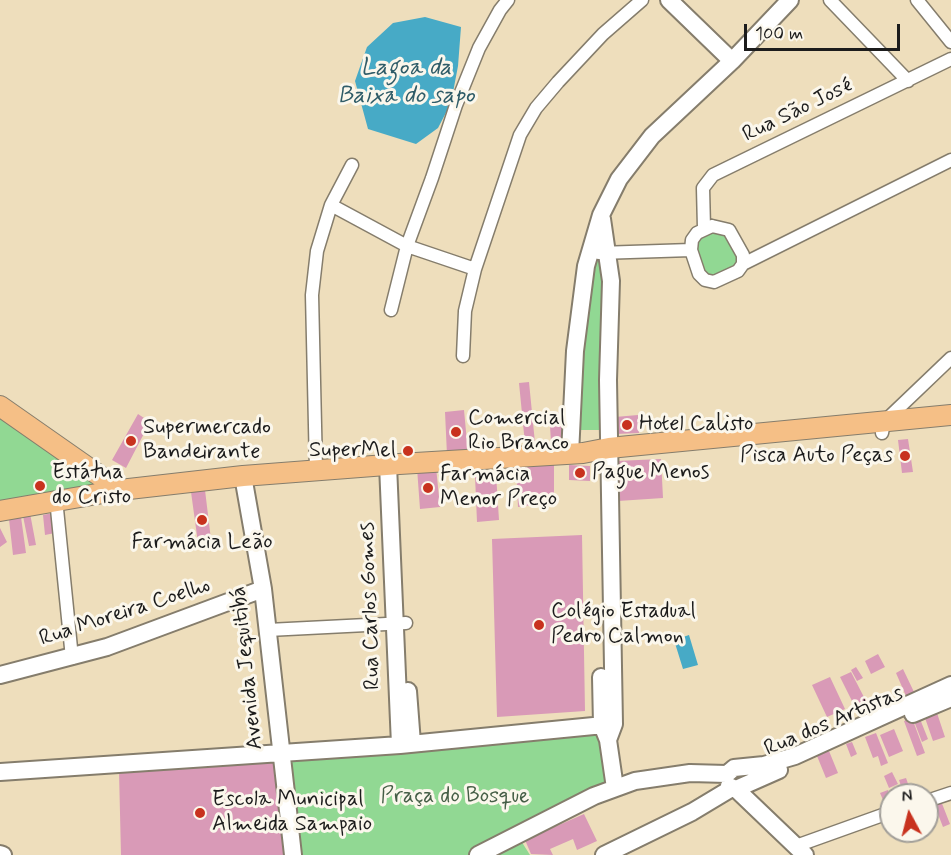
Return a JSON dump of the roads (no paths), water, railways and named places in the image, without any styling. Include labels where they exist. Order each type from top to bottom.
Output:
[{"type":"main road","points":[[0,406],[120,490]]},
{"type":"main road","points":[[0,511],[56,499],[243,476],[316,469],[715,445],[883,428],[907,418],[951,415]]},
{"type":"main road","points":[[907,418],[951,426]]},
{"type":"street","points":[[391,309],[406,246],[456,105],[479,48],[508,0]]},
{"type":"street","points":[[463,356],[465,311],[475,269],[520,135],[536,108],[597,41],[642,0]]},
{"type":"street","points":[[669,0],[732,61]]},
{"type":"street","points":[[595,454],[575,351],[589,253],[601,215],[619,179],[651,136],[732,61],[790,0]]},
{"type":"street","points":[[830,0],[908,81]]},
{"type":"street","points":[[917,0],[951,42]]},
{"type":"street","name":"Rua São José","points":[[704,228],[703,188],[713,175],[951,59]]},
{"type":"street","points":[[743,264],[742,248],[729,230],[712,226],[704,228],[692,240],[691,250],[695,266],[705,280],[714,282],[729,277],[743,264],[951,160]]},
{"type":"street","points":[[316,469],[312,295],[317,251],[331,205],[352,165]]},
{"type":"street","points":[[331,205],[406,246],[475,269]]},
{"type":"street","points":[[601,215],[611,281],[595,454],[608,730],[615,788]]},
{"type":"street","points":[[589,253],[691,250]]},
{"type":"street","points":[[907,418],[951,358]]},
{"type":"street","name":"Rua Carlos Gomes","points":[[393,464],[406,744]]},
{"type":"street","name":"Avenida Jequitibá","points":[[243,476],[263,589],[279,754],[292,855]]},
{"type":"street","points":[[56,499],[72,658]]},
{"type":"street","name":"Rua Moreira Coelho","points":[[0,675],[72,658],[263,589]]},
{"type":"street","points":[[268,630],[400,623]]},
{"type":"street","points":[[879,722],[951,685]]},
{"type":"street","name":"Rua dos Artistas","points":[[604,855],[692,812],[737,780],[879,722],[951,698]]},
{"type":"street","points":[[0,772],[608,730]]},
{"type":"street","points":[[478,855],[615,788],[654,776],[690,773],[737,780],[801,851],[879,817]]},
{"type":"water","name":"Lagoa da Baixa do sapo","points":[[425,17],[461,27],[458,66],[451,103],[438,128],[416,144],[368,129],[355,81],[367,47],[393,23]]},
{"type":"water","points":[[689,635],[698,665],[683,669],[674,640]]},
{"type":"place","name":"Hotel Calisto","points":[[627,425]]},
{"type":"place","name":"Comercial Rio Branco","points":[[456,432]]},
{"type":"place","name":"Supermercado Bandeirante","points":[[131,441]]},
{"type":"place","name":"SuperMel","points":[[408,451]]},
{"type":"place","name":"Pisca Auto Peças","points":[[905,456]]},
{"type":"place","name":"Pague Menos","points":[[580,473]]},
{"type":"place","name":"Estátua do Cristo","points":[[40,486]]},
{"type":"place","name":"Farmácia Menor Preço","points":[[428,488]]},
{"type":"place","name":"Farmácia Leão","points":[[202,520]]},
{"type":"place","name":"Colégio Estadual Pedro Calmon","points":[[539,625]]},
{"type":"place","name":"Escola Municipal Almeida Sampaio","points":[[200,813]]},
{"type":"park label","name":"Praça do Bosque","points":[[455,797]]}]
